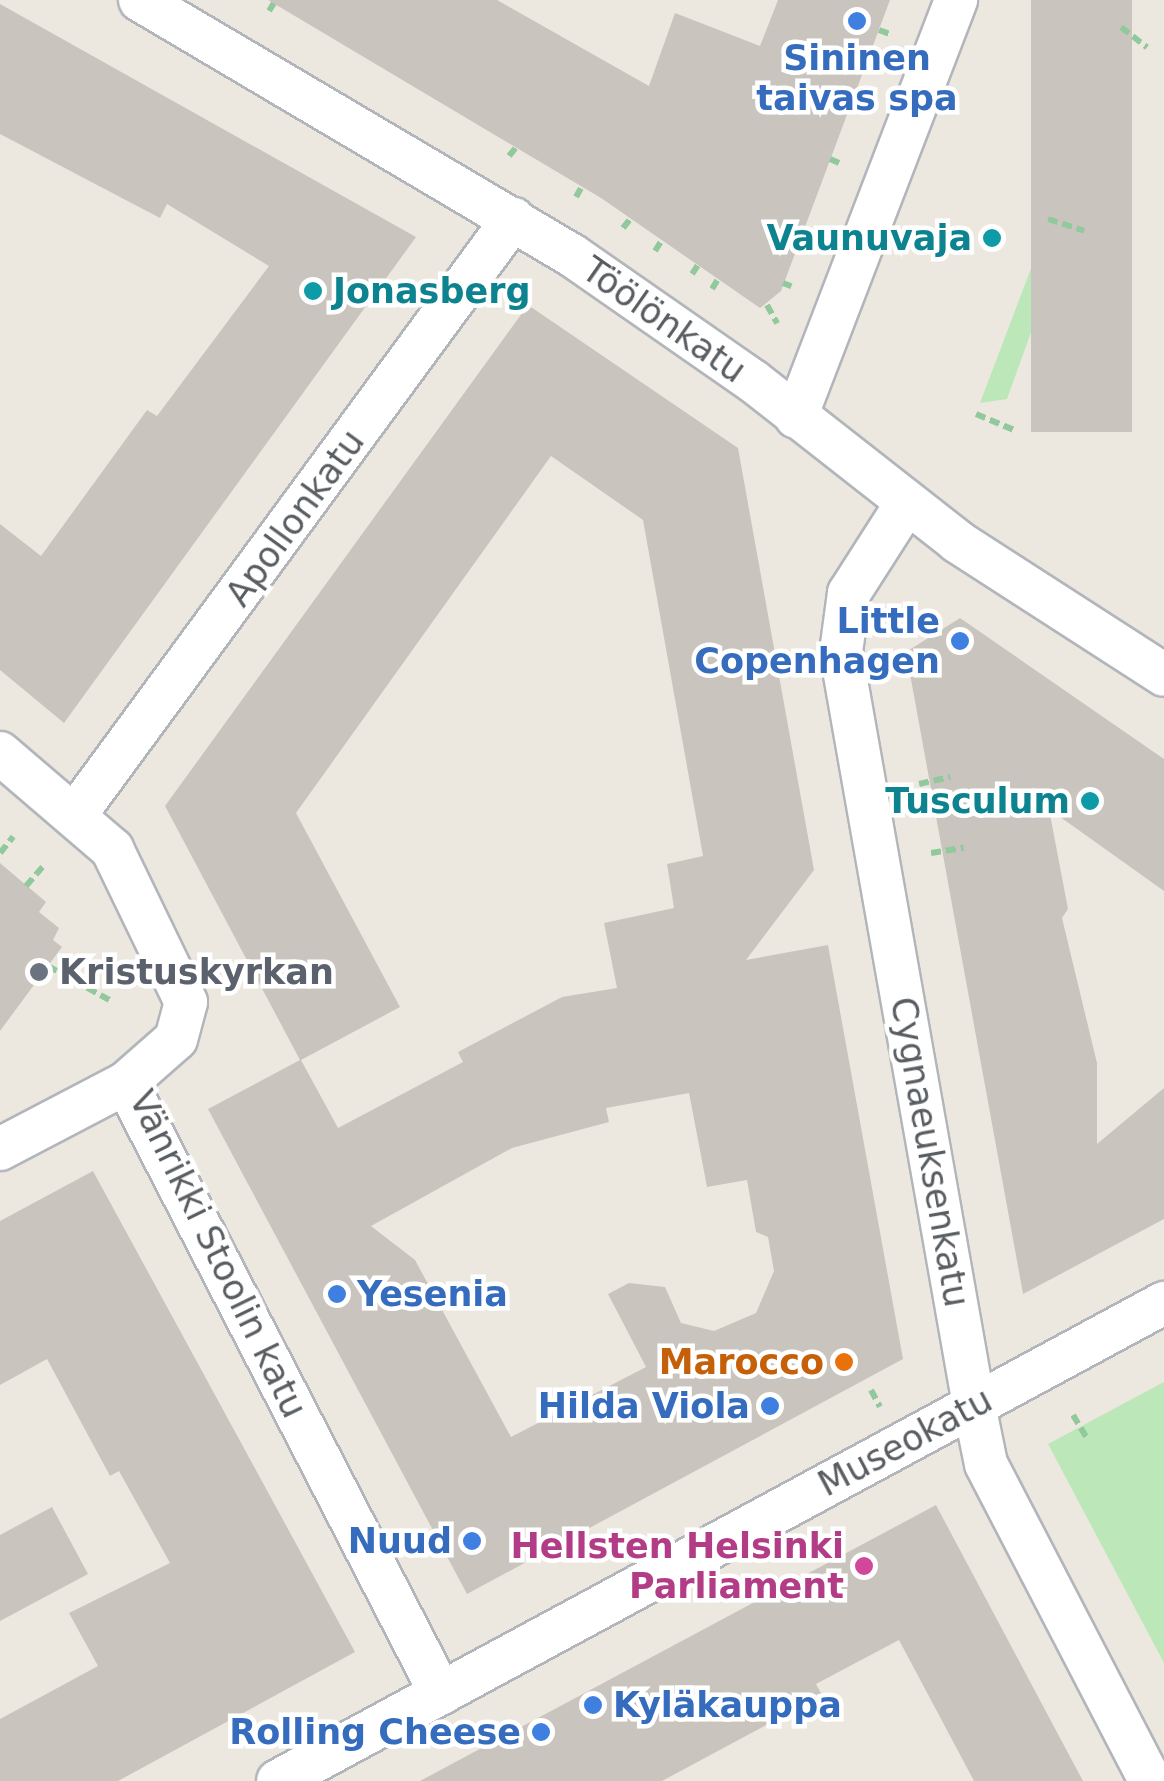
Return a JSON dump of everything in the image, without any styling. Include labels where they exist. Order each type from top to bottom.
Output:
[{"type":"street","name":"Töölönkatu","points":[[140,0],[512,220],[796,417],[906,504],[1164,675]]},
{"type":"street","points":[[796,417],[956,0]]},
{"type":"street","name":"Apollonkatu","points":[[75,814],[512,220]]},
{"type":"street","name":"Cygnaeuksenkatu","points":[[906,504],[849,593],[841,652],[974,1404],[986,1464],[1150,1781]]},
{"type":"street","name":"Vänrikki Stoolin katu","points":[[0,752],[112,849],[188,1015],[176,1039],[126,1083],[441,1694]]},
{"type":"street","points":[[0,1149],[126,1083]]},
{"type":"street","name":"Museokatu","points":[[278,1781],[1164,1303]]},
{"type":"path","points":[[268,11],[274,3]]},
{"type":"path","points":[[1121,27],[1147,48]]},
{"type":"path","points":[[879,30],[890,34]]},
{"type":"path","points":[[868,60],[878,63]]},
{"type":"path","points":[[509,156],[517,146]]},
{"type":"path","points":[[830,159],[839,163]]},
{"type":"path","points":[[576,196],[582,186]]},
{"type":"path","points":[[623,228],[631,218]]},
{"type":"path","points":[[1048,219],[1084,231]]},
{"type":"path","points":[[655,251],[662,240]]},
{"type":"path","points":[[692,274],[698,265]]},
{"type":"path","points":[[712,289],[718,279]]},
{"type":"path","points":[[767,304],[777,324]]},
{"type":"path","points":[[976,414],[1014,430]]},
{"type":"path","points":[[919,784],[950,777]]},
{"type":"path","points":[[0,852],[13,837]]},
{"type":"path","points":[[931,853],[964,848]]},
{"type":"path","points":[[26,886],[44,865]]},
{"type":"path","points":[[48,966],[113,1002]]},
{"type":"path","points":[[1072,1416],[1086,1437]]},
{"type":"green space","points":[[1035,258],[1051,277],[1007,399],[980,403]]},
{"type":"green space","points":[[1164,1382],[1164,1663],[1048,1444]]},
{"type":"building","points":[[268,0],[497,0],[649,86],[675,13],[760,46],[778,0],[890,0],[781,291],[760,308],[601,198]]},
{"type":"building","points":[[1031,0],[1132,0],[1132,432],[1031,432]]},
{"type":"building","points":[[0,4],[416,237],[64,723],[0,670],[0,524],[41,556],[147,410],[157,416],[269,266],[167,204],[160,218],[0,134]]},
{"type":"building","points":[[528,305],[738,448],[814,870],[746,960],[828,945],[903,1359],[467,1594],[208,1109],[300,1060],[165,806]],"holes":[[[551,456],[643,520],[703,856],[667,864],[674,908],[604,923],[617,988],[562,997],[458,1052],[463,1062],[338,1128],[301,1060],[400,1007],[296,813]],[[689,1093],[707,1187],[747,1180],[756,1232],[768,1237],[774,1271],[756,1313],[714,1331],[681,1323],[665,1287],[629,1283],[608,1294],[646,1367],[511,1437],[415,1260],[371,1226],[512,1148],[609,1122],[606,1108]]]},
{"type":"building","points":[[960,618],[1164,759],[1164,891],[1049,809],[1068,909],[1062,918],[1097,1063],[1097,1144],[1164,1088],[1164,1219],[1023,1294],[906,652]]},
{"type":"building","points":[[0,863],[46,902],[39,912],[59,928],[53,940],[62,947],[0,1031]]},
{"type":"building","points":[[93,1171],[355,1652],[118,1781],[0,1781],[0,1719],[98,1666],[69,1613],[170,1563],[119,1471],[110,1476],[47,1359],[0,1385],[0,1221]]},
{"type":"building","points":[[936,1505],[1083,1781],[974,1781],[899,1640],[816,1684],[822,1695],[662,1781],[420,1781]]},
{"type":"building","points":[[52,1507],[88,1574],[0,1621],[0,1535]]},
{"type":"place","name":"Sininen taivas spa","points":[[857,21]]},
{"type":"place","name":"Vaunuvaja","points":[[992,238]]},
{"type":"place","name":"Jonasberg","points":[[313,291]]},
{"type":"place","name":"Little Copenhagen","points":[[960,641]]},
{"type":"place","name":"Tusculum","points":[[1090,801]]},
{"type":"place","name":"Kristuskyrkan","points":[[39,972]]},
{"type":"place","name":"Yesenia","points":[[337,1294]]},
{"type":"place","name":"Marocco","points":[[844,1362]]},
{"type":"place","name":"Hilda Viola","points":[[770,1406]]},
{"type":"place","name":"Nuud","points":[[472,1541]]},
{"type":"place","name":"Hellsten Helsinki Parliament","points":[[864,1566]]},
{"type":"place","name":"Kyläkauppa","points":[[593,1705]]},
{"type":"place","name":"Rolling Cheese","points":[[541,1732]]}]
